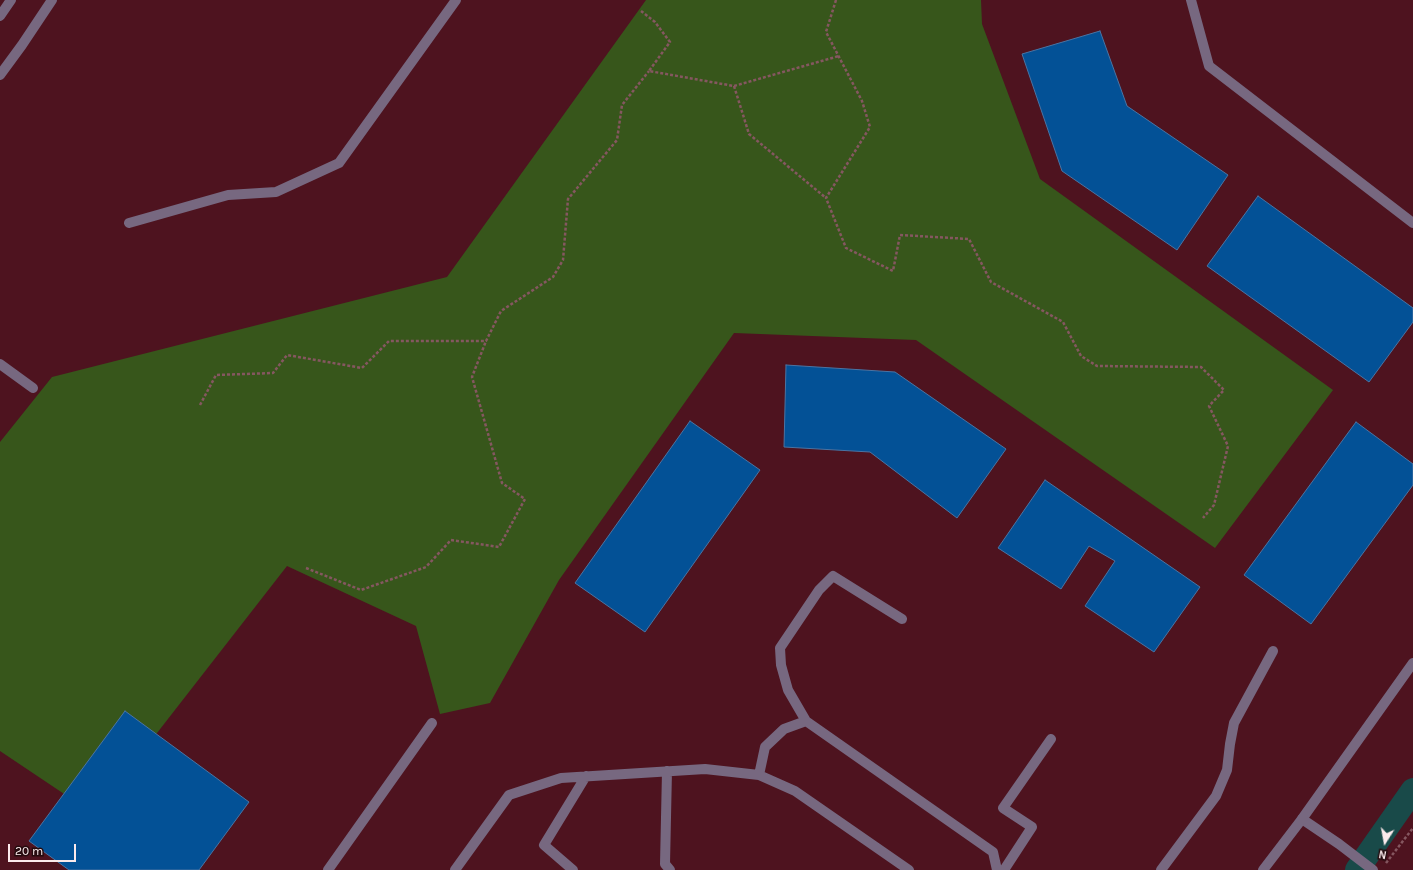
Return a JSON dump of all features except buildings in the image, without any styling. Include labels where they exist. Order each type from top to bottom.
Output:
[{"type":"street","points":[[0,16],[11,0]]},
{"type":"street","points":[[0,75],[52,0]]},
{"type":"street","points":[[129,223],[228,195],[276,192],[339,163],[456,0]]},
{"type":"street","points":[[1191,0],[1209,66],[1413,223]]},
{"type":"street","points":[[0,364],[33,388]]},
{"type":"street","points":[[902,619],[833,576],[819,590],[780,648],[780,665],[788,690],[806,721],[994,852],[997,870]]},
{"type":"street","points":[[1161,870],[1216,796],[1227,770],[1234,723],[1273,650]]},
{"type":"street","points":[[1263,870],[1302,819],[1413,663]]},
{"type":"street","points":[[759,775],[765,748],[784,729],[806,721]]},
{"type":"street","points":[[328,870],[432,723]]},
{"type":"street","points":[[1004,870],[1032,827],[1003,808],[1050,739]]},
{"type":"street","points":[[455,870],[509,795],[562,778],[705,769],[759,775],[795,791],[909,870]]},
{"type":"street","points":[[665,868],[667,771]]},
{"type":"street","points":[[573,870],[544,845],[586,776]]},
{"type":"street","points":[[1302,819],[1371,868]]},
{"type":"path","points":[[826,198],[870,127],[862,101],[826,32],[836,0]]},
{"type":"path","points":[[306,568],[361,590],[426,567],[451,540],[499,547],[526,499],[502,483],[472,377],[486,341],[502,311],[553,277],[563,260],[568,199],[616,140],[622,105],[670,42],[655,22],[642,11]]},
{"type":"path","points":[[649,71],[734,86],[839,56]]},
{"type":"path","points":[[734,86],[749,134],[826,198],[846,248],[893,271],[900,235],[968,239],[991,282],[1063,322],[1081,356],[1097,366],[1201,367],[1224,390],[1209,406],[1228,446],[1214,505],[1203,518]]},
{"type":"path","points":[[200,404],[216,376],[273,372],[287,355],[362,368],[389,341],[486,341]]},
{"type":"path","points":[[1386,864],[1413,828]]},
{"type":"green space","points":[[646,0],[981,0],[982,24],[1040,179],[1333,390],[1215,548],[916,340],[734,333],[559,580],[490,703],[440,714],[416,626],[287,566],[94,814],[0,751],[0,442],[52,377],[447,277]]},
{"type":"waterway","points":[[1357,870],[1413,790]]}]
